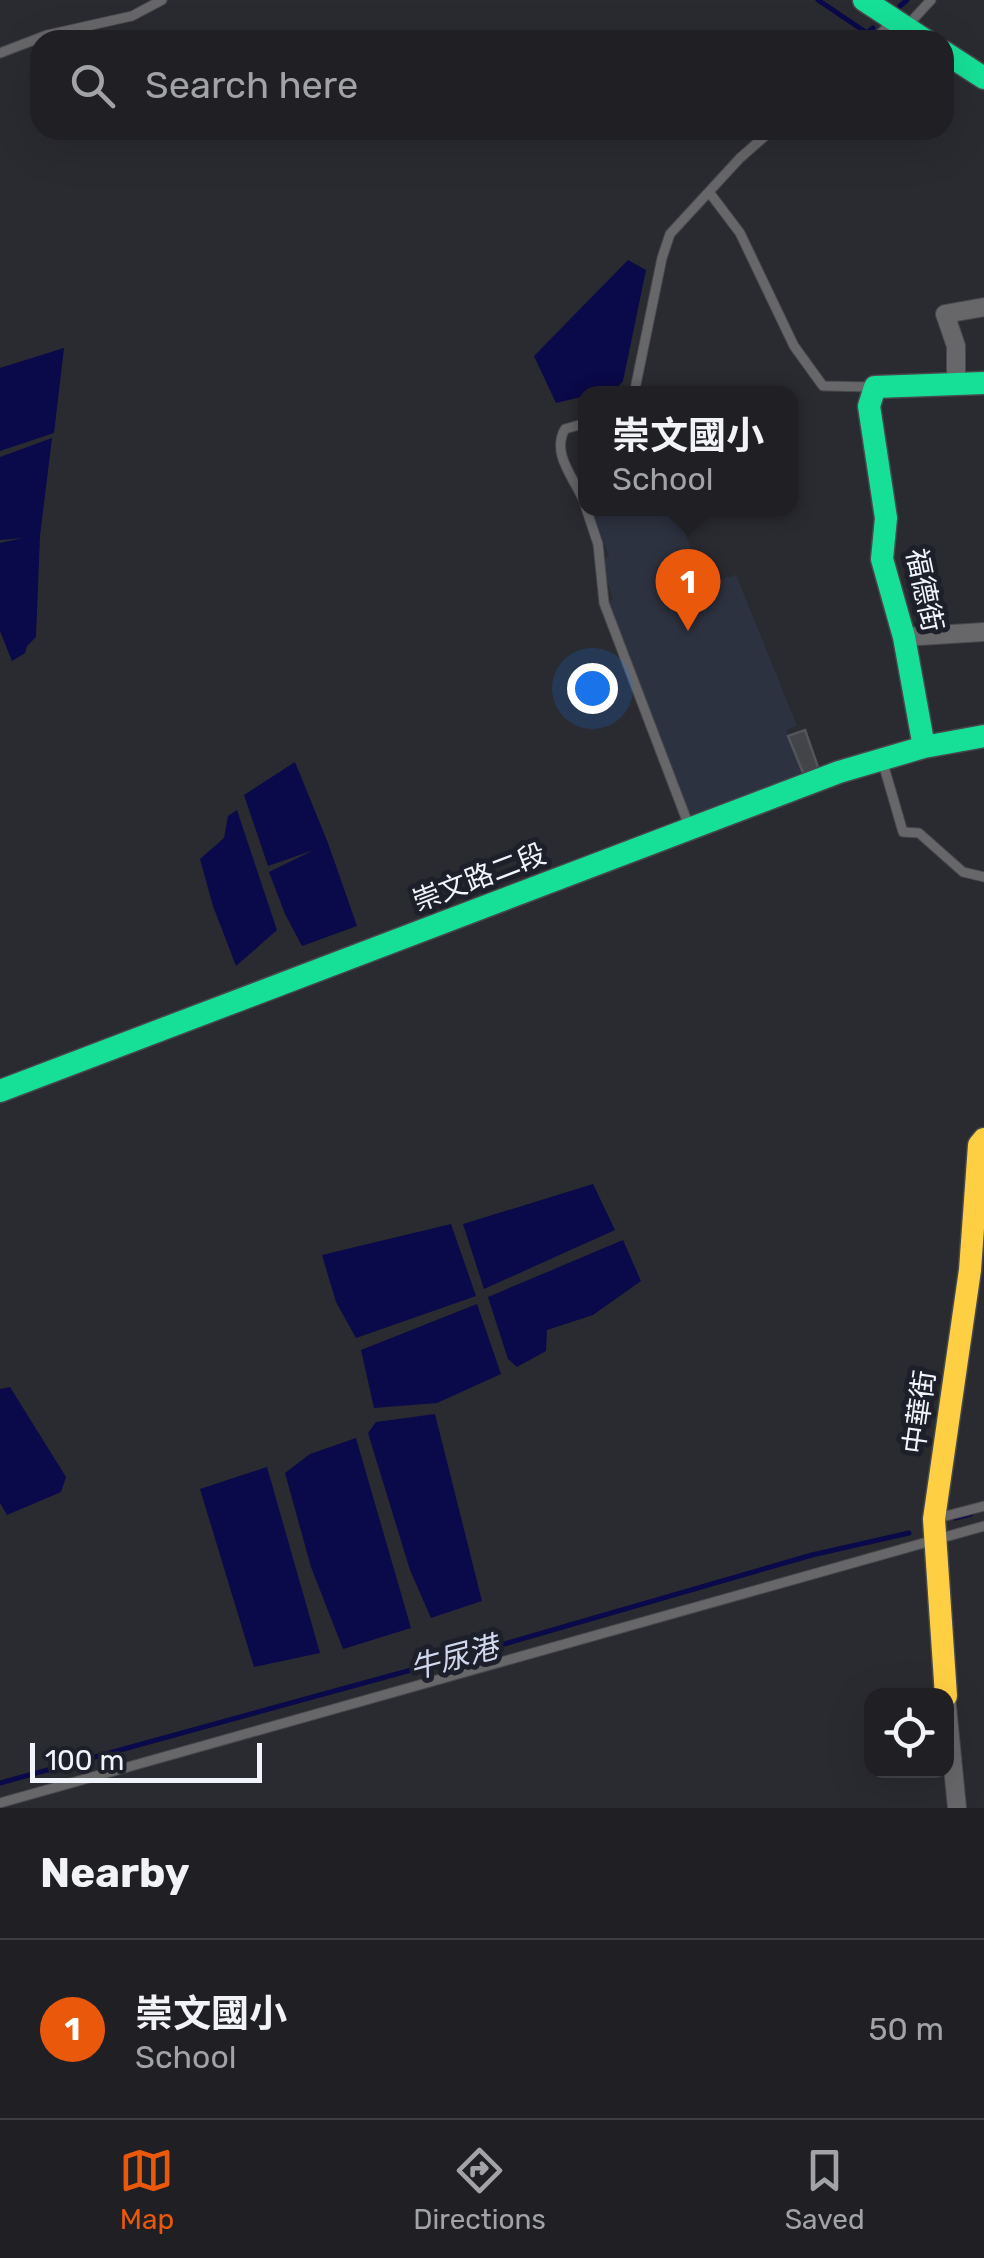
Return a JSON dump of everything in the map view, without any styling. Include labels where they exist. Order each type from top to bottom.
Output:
[{"type":"street","points":[[864,0],[908,29]]},
{"type":"street","points":[[954,58],[984,78]]},
{"type":"street","points":[[956,384],[956,346],[945,314],[984,307]]},
{"type":"street","points":[[875,387],[984,383]]},
{"type":"street","name":"福德街","points":[[875,387],[869,406],[886,518],[882,559],[904,637],[924,747]]},
{"type":"street","points":[[904,637],[984,632]]},
{"type":"street","name":"崇文路二段","points":[[0,1091],[839,772],[924,747],[984,736]]},
{"type":"street","name":"中華街","points":[[945,1688],[935,1530],[970,1270],[979,1145],[984,1139]]},
{"type":"street","name":"中華街","points":[[954,1777],[957,1808]]},
{"type":"lane","points":[[69,30],[132,16],[162,0]]},
{"type":"lane","points":[[908,29],[930,0]]},
{"type":"lane","points":[[0,54],[30,42]]},
{"type":"lane","points":[[636,386],[670,234],[761,140]]},
{"type":"lane","points":[[709,192],[740,232],[794,346],[823,386],[875,387]]},
{"type":"lane","points":[[578,425],[565,428],[560,438],[563,462],[578,491]]},
{"type":"lane","points":[[589,516],[598,544],[604,603],[690,829]]},
{"type":"lane","points":[[882,760],[903,832],[919,833],[963,872],[984,877]]},
{"type":"lane","points":[[0,1803],[935,1530],[984,1506]]},
{"type":"lane","points":[[935,1530],[984,1526]]},
{"type":"shaded area","points":[[628,260],[646,270],[623,381],[619,386],[578,386],[578,398],[556,403],[534,356]]},
{"type":"shaded area","points":[[64,348],[54,433],[0,451],[0,368]]},
{"type":"shaded area","points":[[52,438],[40,536],[36,637],[25,653],[12,661],[0,631],[0,543],[23,538],[0,540],[0,457]]},
{"type":"shaded area","points":[[594,516],[677,516],[707,583],[736,575],[797,726],[786,730],[804,775],[692,819],[605,603],[613,599],[600,560],[609,556]]},
{"type":"shaded area","points":[[295,762],[357,926],[302,946],[269,872],[314,850],[268,866],[244,795]]},
{"type":"shaded area","points":[[237,810],[277,930],[236,966],[200,859],[224,838],[228,816]]},
{"type":"shaded area","points":[[593,1184],[615,1230],[484,1289],[463,1224]]},
{"type":"shaded area","points":[[451,1224],[476,1296],[356,1338],[336,1302],[322,1255]]},
{"type":"shaded area","points":[[623,1240],[641,1281],[593,1315],[547,1330],[546,1351],[517,1367],[508,1359],[488,1297]]},
{"type":"shaded area","points":[[477,1304],[501,1374],[437,1403],[374,1408],[361,1350]]},
{"type":"shaded area","points":[[10,1387],[66,1477],[61,1492],[7,1515],[0,1503],[0,1389]]},
{"type":"shaded area","points":[[435,1414],[482,1601],[431,1618],[410,1570],[368,1433],[376,1422]]},
{"type":"shaded area","points":[[356,1438],[411,1628],[343,1649],[311,1567],[285,1473],[310,1454]]},
{"type":"shaded area","points":[[267,1467],[320,1653],[254,1667],[200,1489]]},
{"type":"building","points":[[805,730],[819,770],[804,775],[788,736]]},
{"type":"waterway","points":[[818,0],[863,30]]},
{"type":"waterway","points":[[900,6],[907,0]]},
{"type":"waterway","name":"牛尿港","points":[[955,1518],[971,1514]]},
{"type":"waterway","name":"牛尿港","points":[[0,1783],[812,1555],[909,1533]]},
{"type":"traffic: fast","points":[[864,0],[910,30]]},
{"type":"traffic: fast","points":[[954,58],[984,78]]},
{"type":"traffic: fast","points":[[924,747],[904,637],[882,559],[886,518],[869,406],[875,387],[984,383]]},
{"type":"traffic: fast","points":[[0,1091],[839,772],[924,747],[984,736]]},
{"type":"traffic: slow","points":[[945,1688],[934,1519],[970,1270],[979,1145],[984,1139]]},
{"type":"place","name":"崇文國小","points":[[688,631]]}]
